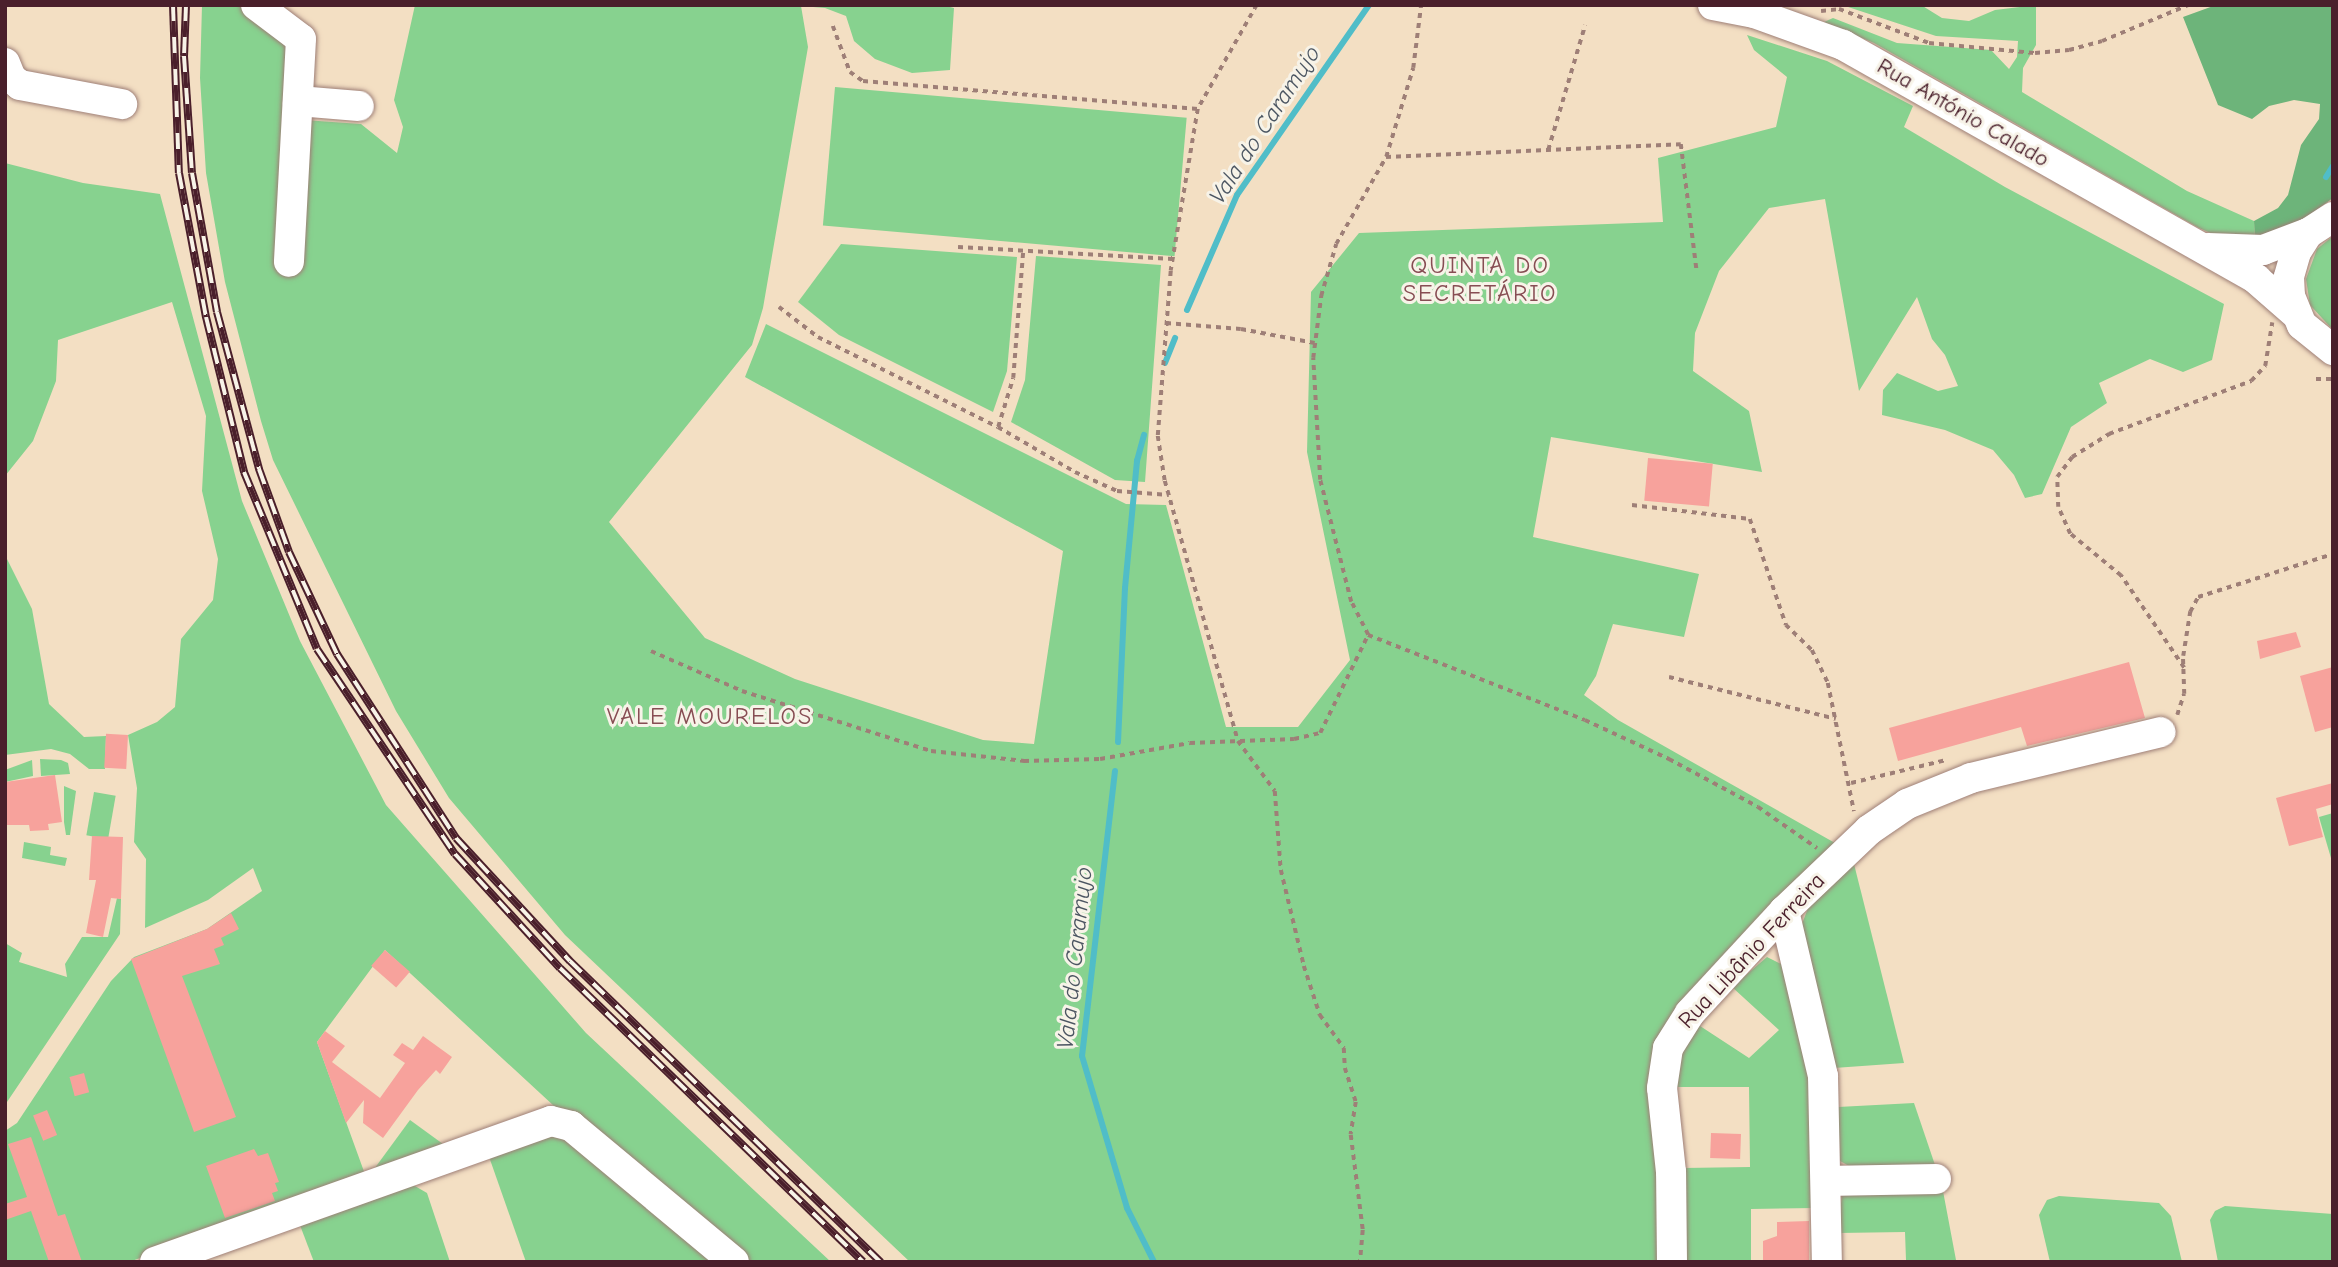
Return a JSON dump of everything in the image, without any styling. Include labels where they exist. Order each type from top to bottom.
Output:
[{"type":"street","points":[[256,5],[301,39],[289,262]]},
{"type":"street","name":"Rua António Calado","points":[[1713,5],[1843,45],[1916,84],[2256,279],[2295,313],[2311,335],[2333,349]]},
{"type":"street","points":[[5,63],[11,78],[20,85],[122,104]]},
{"type":"street","points":[[298,101],[359,106]]},
{"type":"street","points":[[2295,313],[2289,277],[2296,252],[2321,225]]},
{"type":"street","name":"Rua António Calado","points":[[2200,247],[2263,250],[2321,225]]},
{"type":"street","name":"Rua Libânio Ferreira","points":[[1672,1262],[1671,1172],[1662,1088],[1668,1048],[1690,1013],[1784,911],[1884,818],[1936,790],[2012,767],[2161,732]]},
{"type":"street","points":[[1784,911],[1823,1076],[1827,1262]]},
{"type":"street","points":[[155,1262],[551,1121],[571,1126],[734,1262]]},
{"type":"street","points":[[1826,1181],[1936,1179]]},
{"type":"path","points":[[1257,5],[1198,109],[1173,259],[1158,436],[1169,495],[1238,741],[1275,791],[1281,870],[1292,921],[1320,1015],[1344,1048],[1345,1068],[1356,1102],[1351,1135],[1363,1230],[1360,1262]]},
{"type":"path","points":[[1421,5],[1413,68],[1385,157],[1336,244],[1321,296],[1315,343],[1312,398],[1320,480],[1351,602],[1368,635],[1585,720],[1669,759],[1845,854],[1851,783],[1828,682],[1812,650],[1786,625],[1750,519],[1632,505]]},
{"type":"path","points":[[1801,30],[1814,15],[1839,9],[1920,41],[2047,52],[2102,41],[2188,5]]},
{"type":"path","points":[[833,26],[850,72],[863,80],[1198,109]]},
{"type":"path","points":[[1548,150],[1585,26]]},
{"type":"path","points":[[1385,157],[1681,144],[1697,272]]},
{"type":"path","points":[[958,247],[1173,259]]},
{"type":"path","points":[[998,427],[1013,378],[1023,251]]},
{"type":"path","points":[[779,307],[818,337],[998,427],[1117,491],[1169,495]]},
{"type":"path","points":[[2184,668],[2121,576],[2070,534],[2058,507],[2057,477],[2072,457],[2109,434],[2251,381],[2265,366],[2272,322],[2295,313]]},
{"type":"path","points":[[1166,323],[1241,329],[1315,343]]},
{"type":"path","points":[[2316,379],[2333,379]]},
{"type":"path","points":[[2161,732],[2181,705],[2190,612],[2198,597],[2333,554]]},
{"type":"path","points":[[651,651],[743,691],[931,751],[1024,761],[1100,759],[1190,743],[1320,733],[1368,635]]},
{"type":"path","points":[[1669,677],[1836,719]]},
{"type":"path","points":[[1851,783],[1953,758]]},
{"type":"green space","points":[[202,5],[243,5],[292,44],[304,120],[361,124],[397,153],[403,127],[394,100],[415,5],[942,5],[954,8],[950,70],[912,73],[875,59],[854,41],[846,16],[825,8],[801,6],[808,47],[763,308],[752,345],[609,522],[705,638],[795,679],[983,740],[1034,744],[1063,551],[745,377],[766,324],[1126,504],[1166,505],[1226,727],[1298,727],[1350,660],[1307,452],[1311,292],[1359,233],[1663,222],[1658,158],[1776,127],[1787,77],[1754,50],[1747,35],[1827,61],[1913,106],[1904,127],[2005,187],[2224,304],[2212,360],[2183,372],[2150,359],[2099,383],[2107,403],[2071,427],[2042,494],[2025,498],[2014,475],[1993,450],[1945,430],[1882,415],[1883,390],[1897,373],[1938,391],[1958,386],[1945,355],[1932,339],[1917,297],[1859,391],[1825,199],[1769,208],[1719,271],[1695,333],[1693,371],[1749,411],[1762,472],[1551,437],[1533,537],[1699,574],[1684,637],[1613,624],[1596,676],[1584,695],[1618,720],[1835,843],[1659,1040],[1664,1262],[910,1262],[565,935],[449,798],[396,711],[273,460],[261,421],[225,282],[206,173],[200,78]]},
{"type":"green space","points":[[1842,5],[1921,5],[1942,18],[1969,21],[1995,10],[2036,5],[2036,45],[2023,68],[2022,92],[2187,191],[2254,221],[2255,243],[2222,238],[2199,228],[1874,43],[1824,22],[1833,18],[1897,43],[1991,50],[2009,69],[2017,57],[2018,41],[1936,36]]},
{"type":"green space","points":[[2216,5],[2333,5],[2333,198],[2293,227],[2255,243],[2254,221],[2278,208],[2288,195],[2301,145],[2319,119],[2320,104],[2294,100],[2269,106],[2252,119],[2218,105],[2183,17]]},
{"type":"green space","points":[[835,87],[1187,118],[1175,256],[823,225]]},
{"type":"green space","points":[[5,163],[83,183],[160,194],[242,501],[300,641],[386,805],[586,1033],[831,1262],[750,1262],[554,1106],[385,950],[317,1042],[366,1177],[129,1262],[5,1262],[5,1131],[17,1123],[111,981],[134,957],[207,929],[262,891],[253,868],[208,900],[145,928],[146,859],[134,842],[137,788],[128,735],[157,722],[175,707],[181,639],[213,600],[218,559],[202,491],[206,416],[172,302],[58,340],[56,381],[33,441],[5,476]]},
{"type":"green space","points":[[2333,236],[2333,330],[2310,305],[2306,279],[2317,249]]},
{"type":"green space","points":[[841,244],[1017,257],[1007,371],[993,412],[839,335],[798,302]]},
{"type":"green space","points":[[1036,256],[1161,265],[1145,482],[1115,480],[1011,422],[1025,380]]},
{"type":"green space","points":[[5,555],[32,609],[49,704],[84,737],[106,736],[105,769],[89,769],[70,754],[51,749],[5,755]]},
{"type":"green space","points":[[40,759],[68,763],[70,774],[41,776]]},
{"type":"green space","points":[[32,760],[33,776],[5,782],[5,770]]},
{"type":"green space","points":[[64,786],[76,791],[70,835],[66,835],[64,822]]},
{"type":"green space","points":[[94,792],[116,796],[108,839],[86,835]]},
{"type":"green space","points":[[2333,813],[2333,865],[2319,817]]},
{"type":"green space","points":[[24,842],[51,847],[50,855],[67,858],[65,866],[22,858]]},
{"type":"green space","points":[[1854,864],[1904,1063],[1834,1068],[1802,924],[1808,908]]},
{"type":"green space","points":[[117,898],[121,899],[120,934],[5,1105],[5,943],[22,953],[19,962],[67,977],[65,964],[82,937],[108,937]]},
{"type":"green space","points":[[1767,957],[1783,965],[1810,1071],[1815,1208],[1751,1209],[1751,1262],[1685,1262],[1684,1168],[1750,1167],[1749,1087],[1674,1087],[1678,1059],[1697,1024],[1749,1058],[1779,1030],[1732,987]]},
{"type":"green space","points":[[1914,1103],[1935,1165],[1851,1167],[1840,1161],[1838,1107]]},
{"type":"green space","points":[[410,1120],[443,1144],[369,1176]]},
{"type":"green space","points":[[555,1128],[712,1262],[526,1262],[487,1151]]},
{"type":"green space","points":[[408,1182],[427,1193],[450,1262],[314,1262],[298,1220]]},
{"type":"green space","points":[[1943,1191],[1956,1260],[1906,1260],[1905,1232],[1838,1233],[1842,1194]]},
{"type":"green space","points":[[2059,1196],[2159,1203],[2171,1216],[2182,1262],[2050,1262],[2039,1215],[2047,1200]]},
{"type":"green space","points":[[2225,1206],[2333,1214],[2333,1262],[2218,1262],[2210,1220],[2215,1211]]},
{"type":"building","points":[[1648,458],[1713,464],[1709,507],[1644,501]]},
{"type":"building","points":[[2296,632],[2301,647],[2260,659],[2257,641]]},
{"type":"building","points":[[2129,662],[2145,718],[2027,746],[2021,727],[1898,761],[1889,728]]},
{"type":"building","points":[[2333,667],[2333,727],[2315,732],[2300,676]]},
{"type":"building","points":[[106,734],[128,735],[126,769],[104,768]]},
{"type":"building","points":[[55,775],[62,822],[48,824],[49,830],[30,831],[29,825],[5,825],[5,782]]},
{"type":"building","points":[[2333,783],[2333,804],[2316,809],[2323,837],[2289,846],[2276,798]]},
{"type":"building","points":[[92,836],[123,837],[121,899],[111,898],[103,937],[86,933],[96,880],[89,880]]},
{"type":"building","points":[[231,913],[239,929],[221,938],[224,945],[214,949],[220,964],[182,976],[236,1117],[194,1132],[131,959],[207,929]]},
{"type":"building","points":[[385,950],[410,972],[396,987],[371,966]]},
{"type":"building","points":[[325,1031],[345,1046],[332,1062],[380,1098],[405,1063],[393,1055],[402,1043],[413,1050],[423,1036],[452,1057],[440,1074],[436,1070],[418,1090],[383,1138],[363,1123],[364,1100],[346,1123],[317,1042]]},
{"type":"building","points":[[84,1073],[89,1092],[75,1096],[70,1077]]},
{"type":"building","points":[[47,1110],[57,1135],[43,1141],[33,1116]]},
{"type":"building","points":[[1711,1133],[1741,1134],[1740,1159],[1710,1158]]},
{"type":"building","points":[[31,1137],[58,1216],[65,1214],[82,1262],[49,1262],[31,1211],[5,1220],[5,1204],[27,1197],[8,1144]]},
{"type":"building","points":[[254,1149],[258,1156],[268,1153],[279,1182],[275,1183],[278,1191],[272,1193],[275,1201],[225,1218],[206,1166]]},
{"type":"building","points":[[1809,1221],[1809,1262],[1763,1261],[1763,1241],[1777,1236],[1777,1222]]},
{"type":"waterway","name":"Vala do Caramujo","points":[[1187,310],[1237,195],[1369,5]]},
{"type":"waterway","name":"Vala do Caramujo","points":[[2326,177],[2333,166]]},
{"type":"waterway","name":"Vala do Caramujo","points":[[1165,363],[1175,338]]},
{"type":"waterway","name":"Vala do Caramujo","points":[[1118,742],[1125,588],[1137,461],[1144,435]]},
{"type":"waterway","name":"Vala do Caramujo","points":[[1115,771],[1082,1056],[1127,1208],[1154,1262]]},
{"type":"railway","points":[[173,5],[179,173],[206,317],[244,472],[317,649],[455,854],[560,968],[863,1262]]},
{"type":"railway","points":[[186,5],[184,56],[192,173],[217,312],[259,469],[289,552],[337,654],[456,838],[570,961],[881,1262]]},
{"type":"district","name":"QUINTA DO SECRETÁRIO","points":[[1480,280]]},
{"type":"district","name":"VALE MOURELOS","points":[[710,717]]}]
